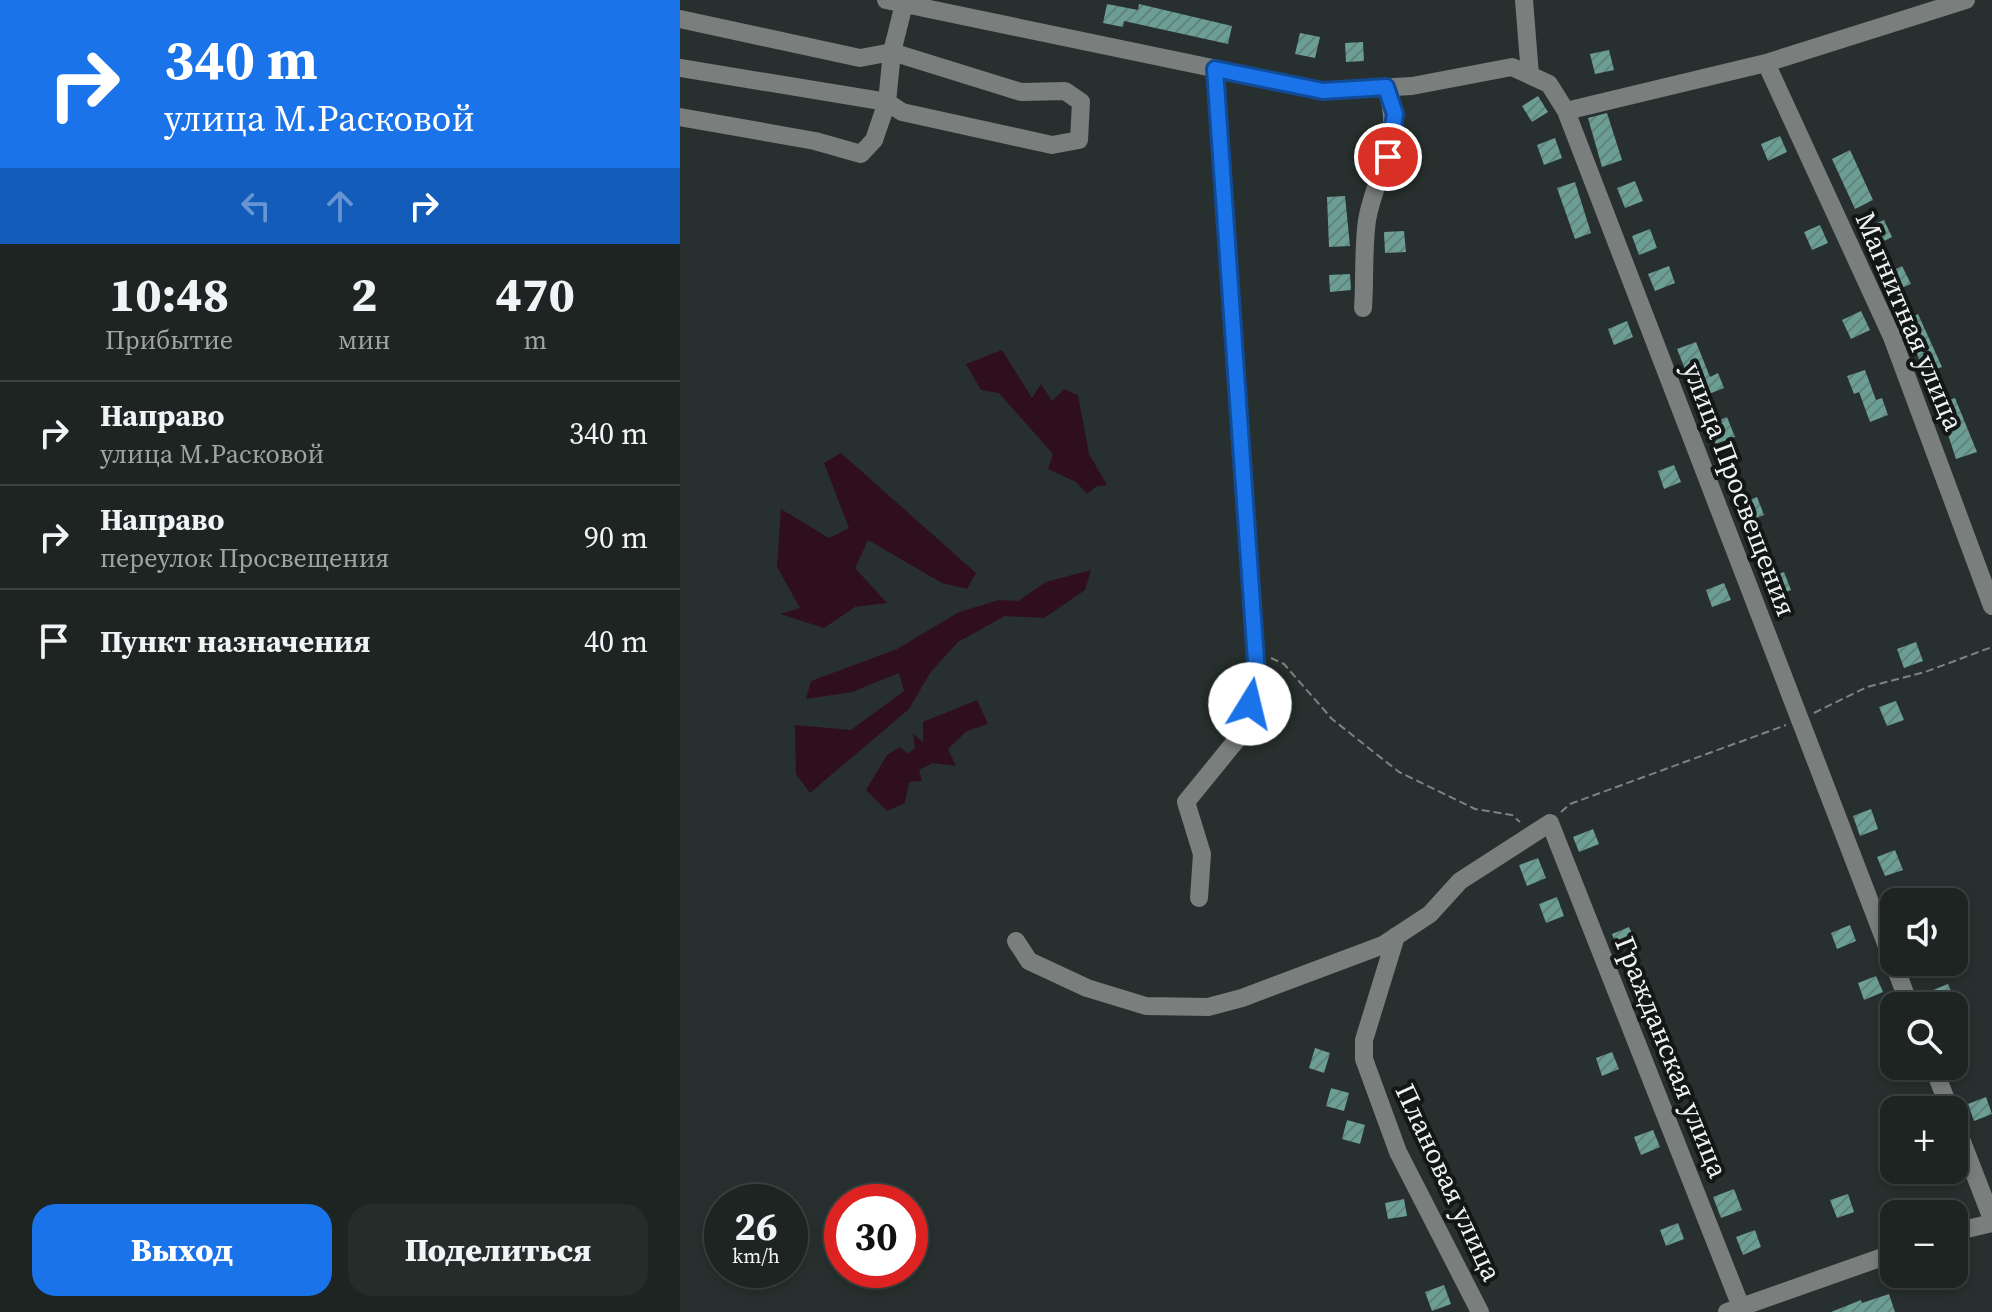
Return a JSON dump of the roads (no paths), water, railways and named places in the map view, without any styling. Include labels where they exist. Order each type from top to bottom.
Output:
[{"type":"street","points":[[680,117],[815,141],[861,154],[874,140],[887,102],[895,2],[1323,91],[1386,87],[1512,67],[1530,75],[1524,0]]},
{"type":"street","points":[[1566,111],[1766,63],[1966,0]]},
{"type":"street","points":[[680,19],[860,58],[892,52],[1021,92],[1065,91],[1081,102],[1079,140],[1052,145],[902,112],[887,102],[680,68]]},
{"type":"street","name":"Магнитная улица","points":[[1766,63],[1892,337],[1992,606]]},
{"type":"street","points":[[1199,898],[1202,854],[1186,802],[1243,732],[1257,676],[1215,69]]},
{"type":"street","name":"улица Просвещения","points":[[1530,75],[1549,84],[1566,111],[1905,992]]},
{"type":"street","points":[[1363,308],[1367,219],[1388,157],[1395,114],[1386,87]]},
{"type":"street","name":"Гражданская улица","points":[[1396,936],[1430,914],[1460,881],[1550,823],[1737,1310]]},
{"type":"street","points":[[1016,941],[1029,961],[1087,988],[1146,1006],[1178,1008],[1208,1007],[1242,998],[1383,945],[1396,936]]},
{"type":"street","name":"Плановая улица","points":[[1396,936],[1364,1040],[1364,1059],[1398,1152],[1480,1312]]},
{"type":"street","points":[[1968,1158],[1992,1221],[1968,1228]]},
{"type":"street","points":[[1737,1310],[1880,1258]]}]
